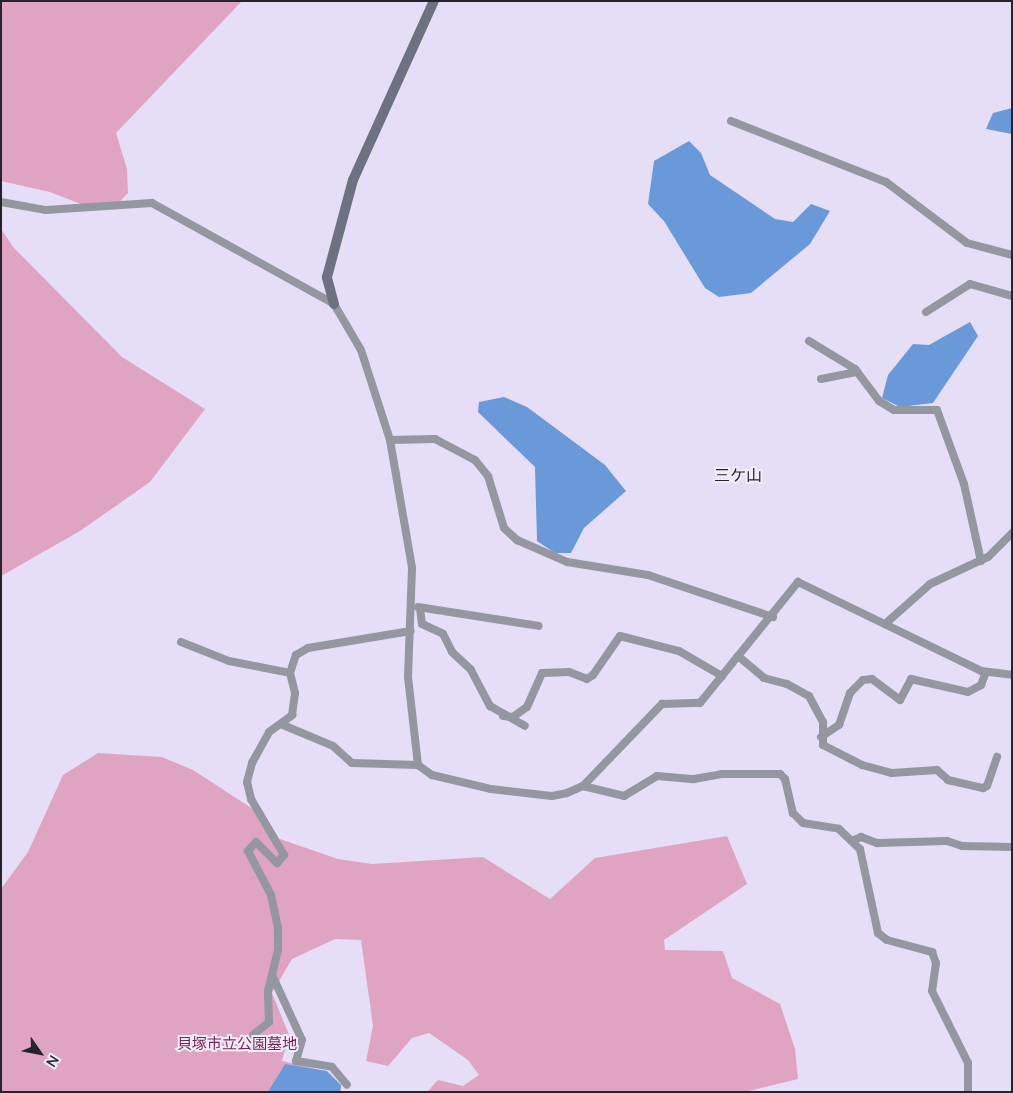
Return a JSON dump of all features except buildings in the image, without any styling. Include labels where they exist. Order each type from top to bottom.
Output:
[{"type":"street","points":[[418,765],[408,677],[412,568],[390,440],[361,350],[334,304],[328,269],[353,180],[434,1]]},
{"type":"street","points":[[731,121],[886,182],[967,243],[1012,254]]},
{"type":"street","points":[[1,202],[46,210],[152,202],[334,304]]},
{"type":"street","points":[[926,312],[970,284],[1012,296]]},
{"type":"street","points":[[809,341],[856,372],[879,401],[894,410],[937,410],[964,484],[981,561]]},
{"type":"street","points":[[821,379],[856,372]]},
{"type":"street","points":[[390,440],[435,439],[475,460],[488,476],[504,528],[517,540],[567,562],[648,575],[773,617]]},
{"type":"street","points":[[885,624],[930,584],[981,561],[1012,533]]},
{"type":"street","points":[[283,725],[333,746],[352,763],[418,765],[432,775],[491,788],[552,796],[583,786],[662,704],[700,703],[773,617],[798,582],[986,672],[1012,675]]},
{"type":"street","points":[[411,606],[539,626]]},
{"type":"street","points":[[420,608],[422,624],[443,634],[452,652],[471,670],[482,697],[503,716],[525,726]]},
{"type":"street","points":[[253,1035],[269,1022],[272,977],[278,950],[276,910],[248,851],[256,842],[277,863],[284,855],[251,799],[247,782],[262,741],[283,725],[295,704],[290,673],[296,655],[308,648],[411,631]]},
{"type":"street","points":[[503,716],[513,717],[528,707],[542,673],[569,672],[587,679],[593,675],[620,636],[680,651],[722,676]]},
{"type":"street","points":[[181,642],[229,661],[290,673]]},
{"type":"street","points":[[738,656],[764,678],[787,684],[809,696],[823,722],[821,737],[823,745],[862,765],[892,773],[937,770],[948,780],[971,787],[988,786],[997,758]]},
{"type":"street","points":[[821,737],[839,725],[850,693],[863,680],[872,679],[900,700],[911,679],[968,692],[981,685],[986,672]]},
{"type":"street","points":[[583,786],[624,796],[656,776],[694,779],[722,774],[780,774],[793,812],[803,824],[839,829],[854,840],[860,849],[878,933],[887,940],[932,952],[936,963],[932,991],[968,1063],[968,1092]]},
{"type":"street","points":[[854,840],[862,837],[877,843],[947,841],[962,846],[1012,847]]},
{"type":"street","points":[[272,977],[302,1040],[296,1061],[332,1067],[347,1086]]},
{"type":"green space","points":[[1,1],[242,1],[116,133],[127,169],[128,193],[113,209],[86,206],[50,192],[1,181]]},
{"type":"green space","points":[[1,229],[14,248],[122,357],[205,409],[150,482],[80,531],[1,576]]},
{"type":"green space","name":"貝塚市立公園墓地","points":[[98,753],[162,757],[193,770],[256,811],[277,838],[338,859],[372,864],[483,857],[550,899],[595,858],[727,836],[747,884],[664,940],[665,950],[723,951],[732,978],[780,1004],[795,1049],[798,1079],[745,1092],[427,1092],[438,1080],[463,1086],[479,1075],[468,1060],[429,1033],[412,1038],[388,1066],[366,1061],[373,1026],[361,940],[335,939],[292,959],[272,993],[289,1035],[282,1061],[324,1071],[341,1085],[341,1092],[1,1092],[1,889],[28,852],[63,775]]},
{"type":"water","points":[[1012,108],[1012,134],[986,129],[993,113]]},
{"type":"water","points":[[689,141],[701,153],[710,175],[775,219],[793,222],[811,204],[830,211],[810,244],[751,293],[719,297],[705,288],[664,221],[648,204],[654,161]]},
{"type":"water","points":[[970,322],[978,336],[933,403],[900,407],[882,398],[888,375],[913,344],[929,345]]},
{"type":"water","points":[[504,397],[527,407],[605,465],[626,491],[584,528],[571,553],[555,553],[537,541],[535,467],[478,412],[479,402]]},
{"type":"water","points":[[285,1064],[327,1071],[341,1085],[340,1092],[268,1092]]},
{"type":"district","name":"三ケ山","points":[[738,475]]}]
